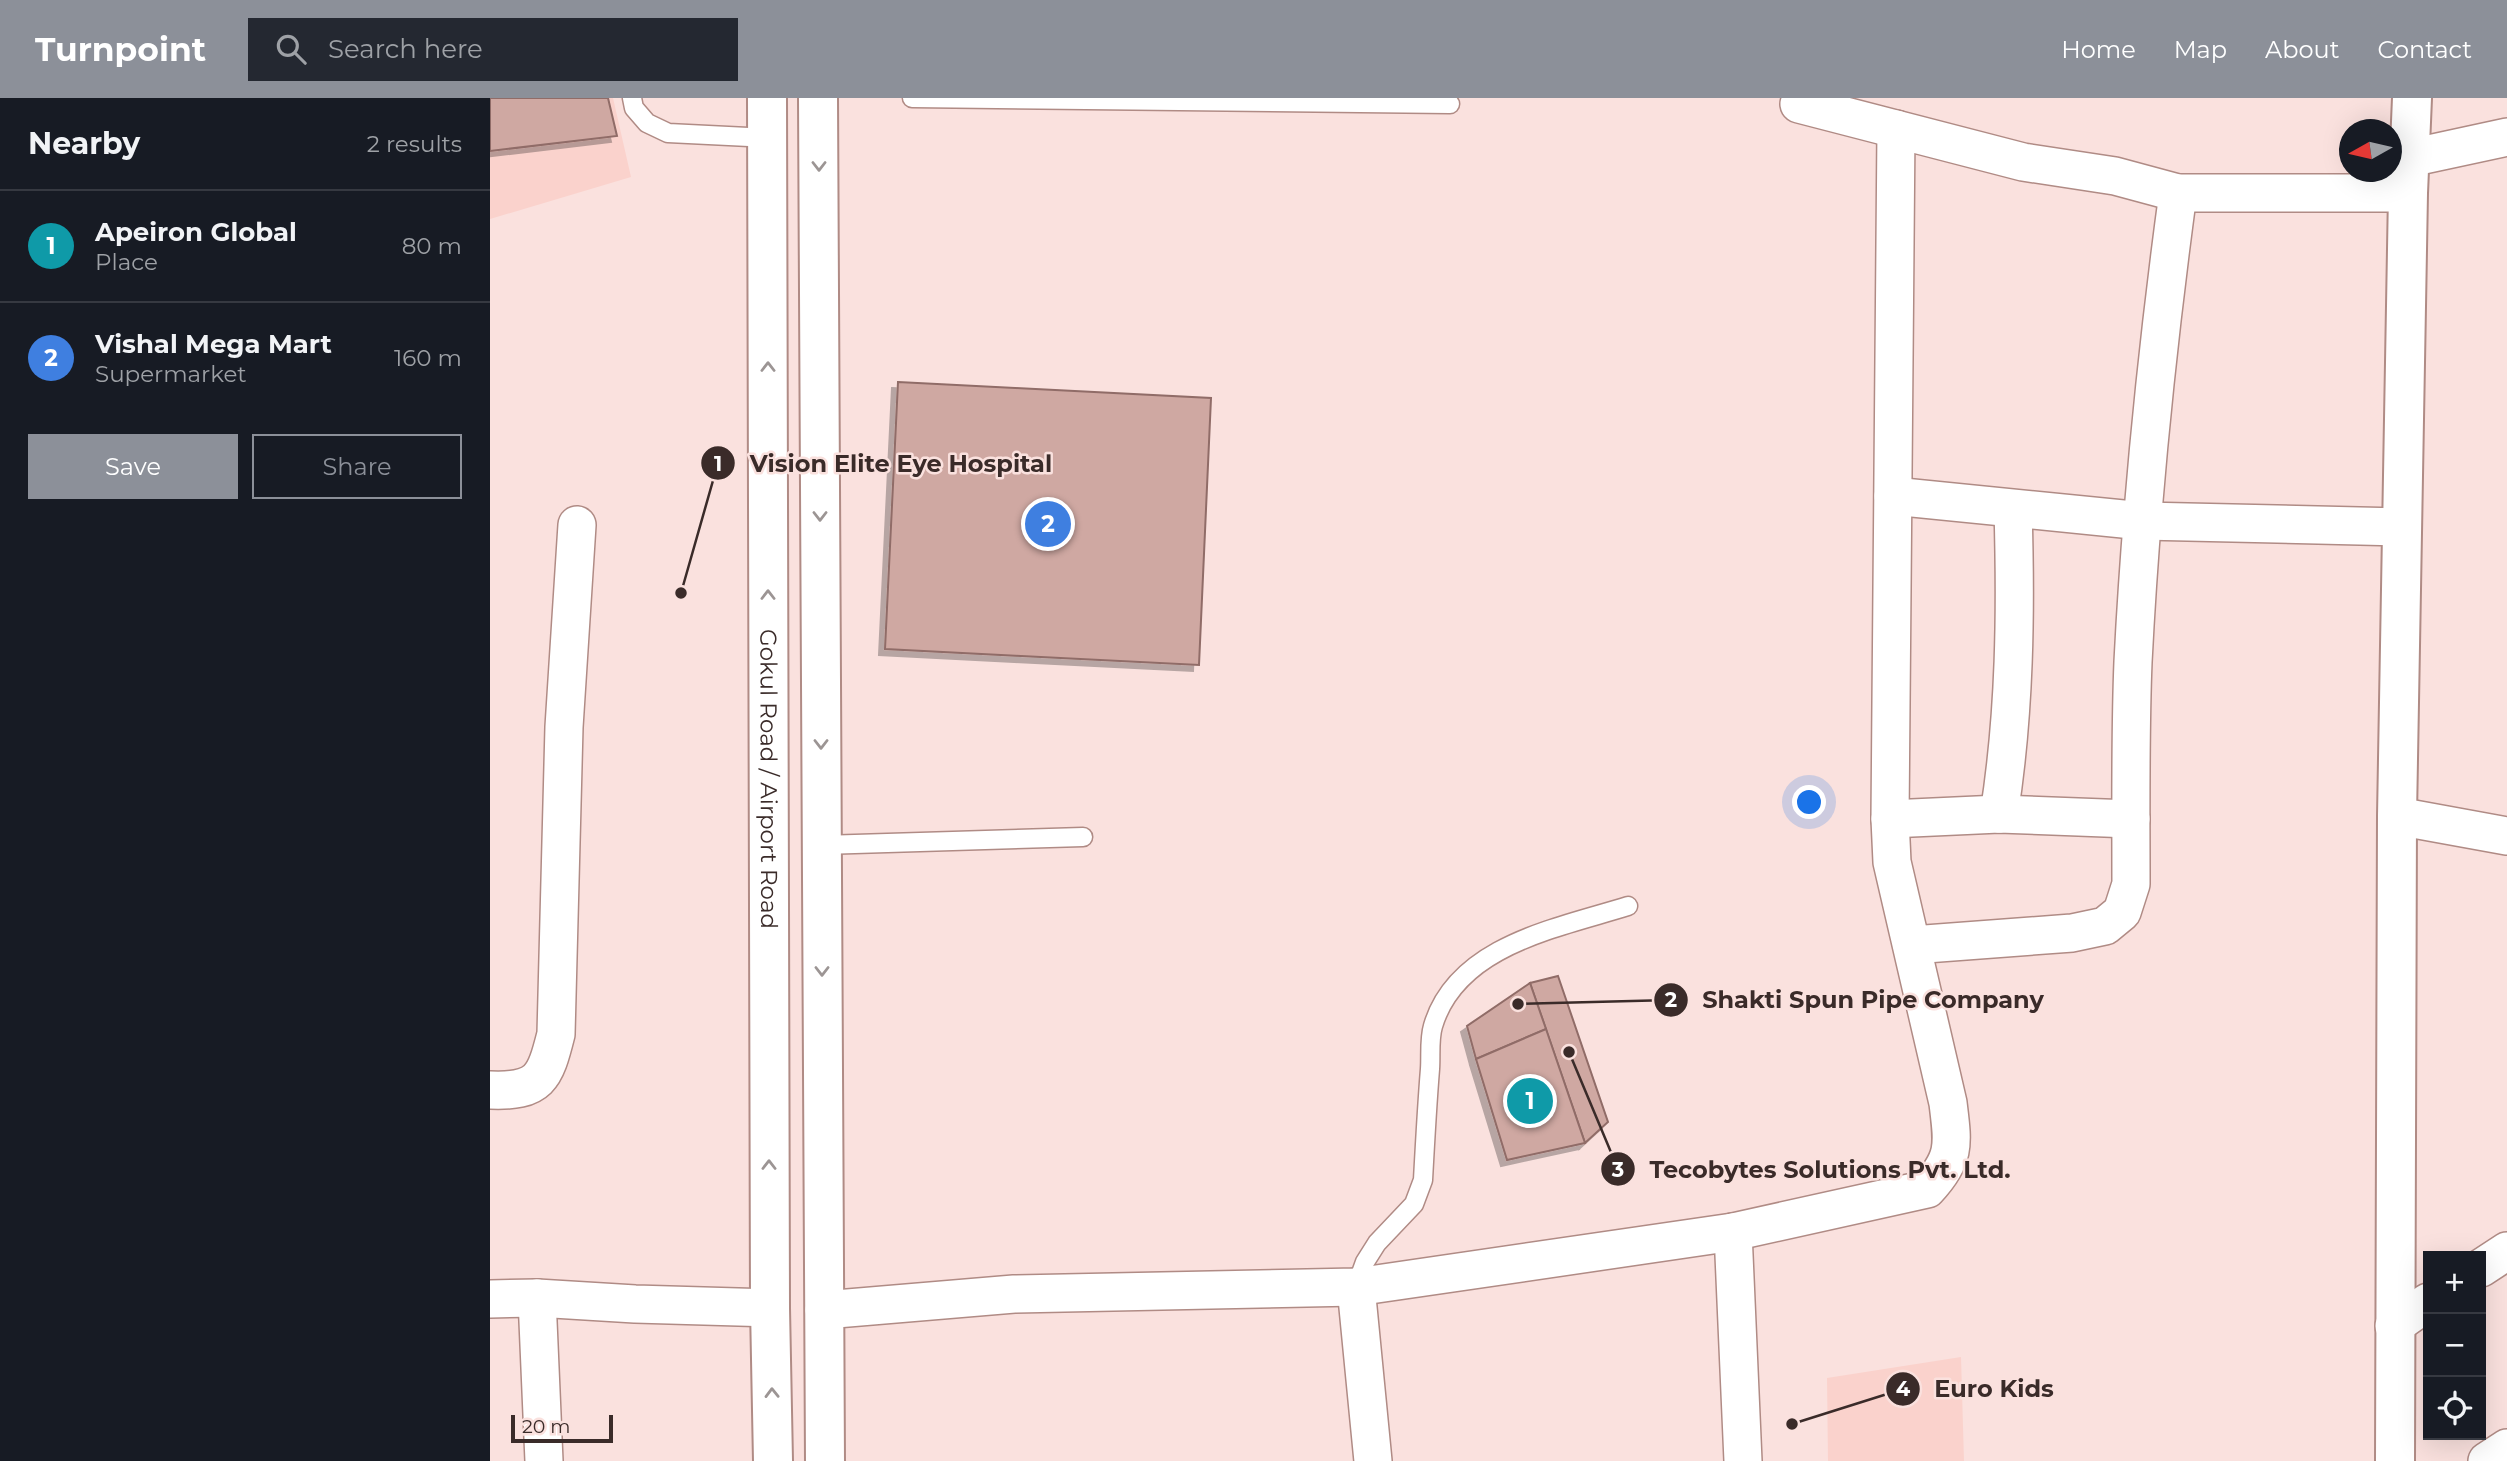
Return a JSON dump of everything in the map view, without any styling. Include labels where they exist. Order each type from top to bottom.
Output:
[{"type":"main road","name":"Gokul Road / Airport Road","points":[[767,98],[769,1308],[773,1461]]},
{"type":"main road","points":[[818,98],[825,1461]]},
{"type":"main road","points":[[2395,1461],[2397,816],[2412,98]]},
{"type":"street","points":[[1799,104],[2023,162],[2115,176],[2178,193],[2409,175],[2507,137]]},
{"type":"street","points":[[824,1310],[1014,1294],[1356,1287],[1733,1232],[1927,1189],[1945,1169],[1953,1140],[1948,1103],[1892,862],[1890,819],[1896,129]]},
{"type":"street","points":[[1912,945],[2073,933],[2105,926],[2122,912],[2131,884],[2133,663],[2143,521],[2158,342],[2178,193]]},
{"type":"street","points":[[1893,495],[2143,521],[2402,527]]},
{"type":"street","points":[[1998,814],[2006,767],[2016,608],[2013,509]]},
{"type":"street","points":[[490,1090],[506,1091],[532,1084],[547,1070],[556,1034],[564,727],[577,525]]},
{"type":"street","points":[[1890,819],[1998,814],[2131,818]]},
{"type":"street","points":[[2397,816],[2507,836]]},
{"type":"street","points":[[1733,1232],[1744,1461]]},
{"type":"street","points":[[2486,1265],[2507,1251]]},
{"type":"street","points":[[1356,1287],[1373,1461]]},
{"type":"street","points":[[490,1299],[537,1298],[769,1308]]},
{"type":"street","points":[[537,1298],[544,1461]]},
{"type":"street","points":[[2394,1326],[2423,1306]]},
{"type":"street","points":[[2487,1461],[2507,1448]]},
{"type":"lane","points":[[632,98],[634,108],[647,123],[668,133],[768,138]]},
{"type":"lane","points":[[912,98],[1450,104]]},
{"type":"lane","points":[[822,845],[1083,837]]},
{"type":"lane","points":[[1356,1287],[1365,1262],[1377,1244],[1414,1204],[1423,1180],[1433,1028],[1445,1000],[1460,978],[1527,937],[1628,906]]},
{"type":"shaded area","points":[[490,98],[613,98],[631,177],[490,219]]},
{"type":"shaded area","points":[[1961,1357],[1964,1461],[1828,1461],[1827,1378]]},
{"type":"building","points":[[490,98],[608,98],[617,136],[490,151]]},
{"type":"building","points":[[898,382],[1211,398],[1199,665],[885,649]]},
{"type":"building","points":[[1558,976],[1608,1122],[1585,1143],[1530,983]]},
{"type":"building","points":[[1530,983],[1546,1029],[1476,1059],[1467,1026]]},
{"type":"building","points":[[1546,1029],[1585,1143],[1507,1160],[1476,1059]]},
{"type":"place","name":"Vishal Mega Mart","points":[[1048,524]]},
{"type":"place","name":"Vision Elite Eye Hospital","points":[[681,593]]},
{"type":"place","name":"Shakti Spun Pipe Company","points":[[1518,1004]]},
{"type":"place","name":"Tecobytes Solutions Pvt. Ltd.","points":[[1569,1052]]},
{"type":"place","name":"Apeiron Global","points":[[1530,1101]]},
{"type":"place","name":"Euro Kids","points":[[1792,1424]]}]
